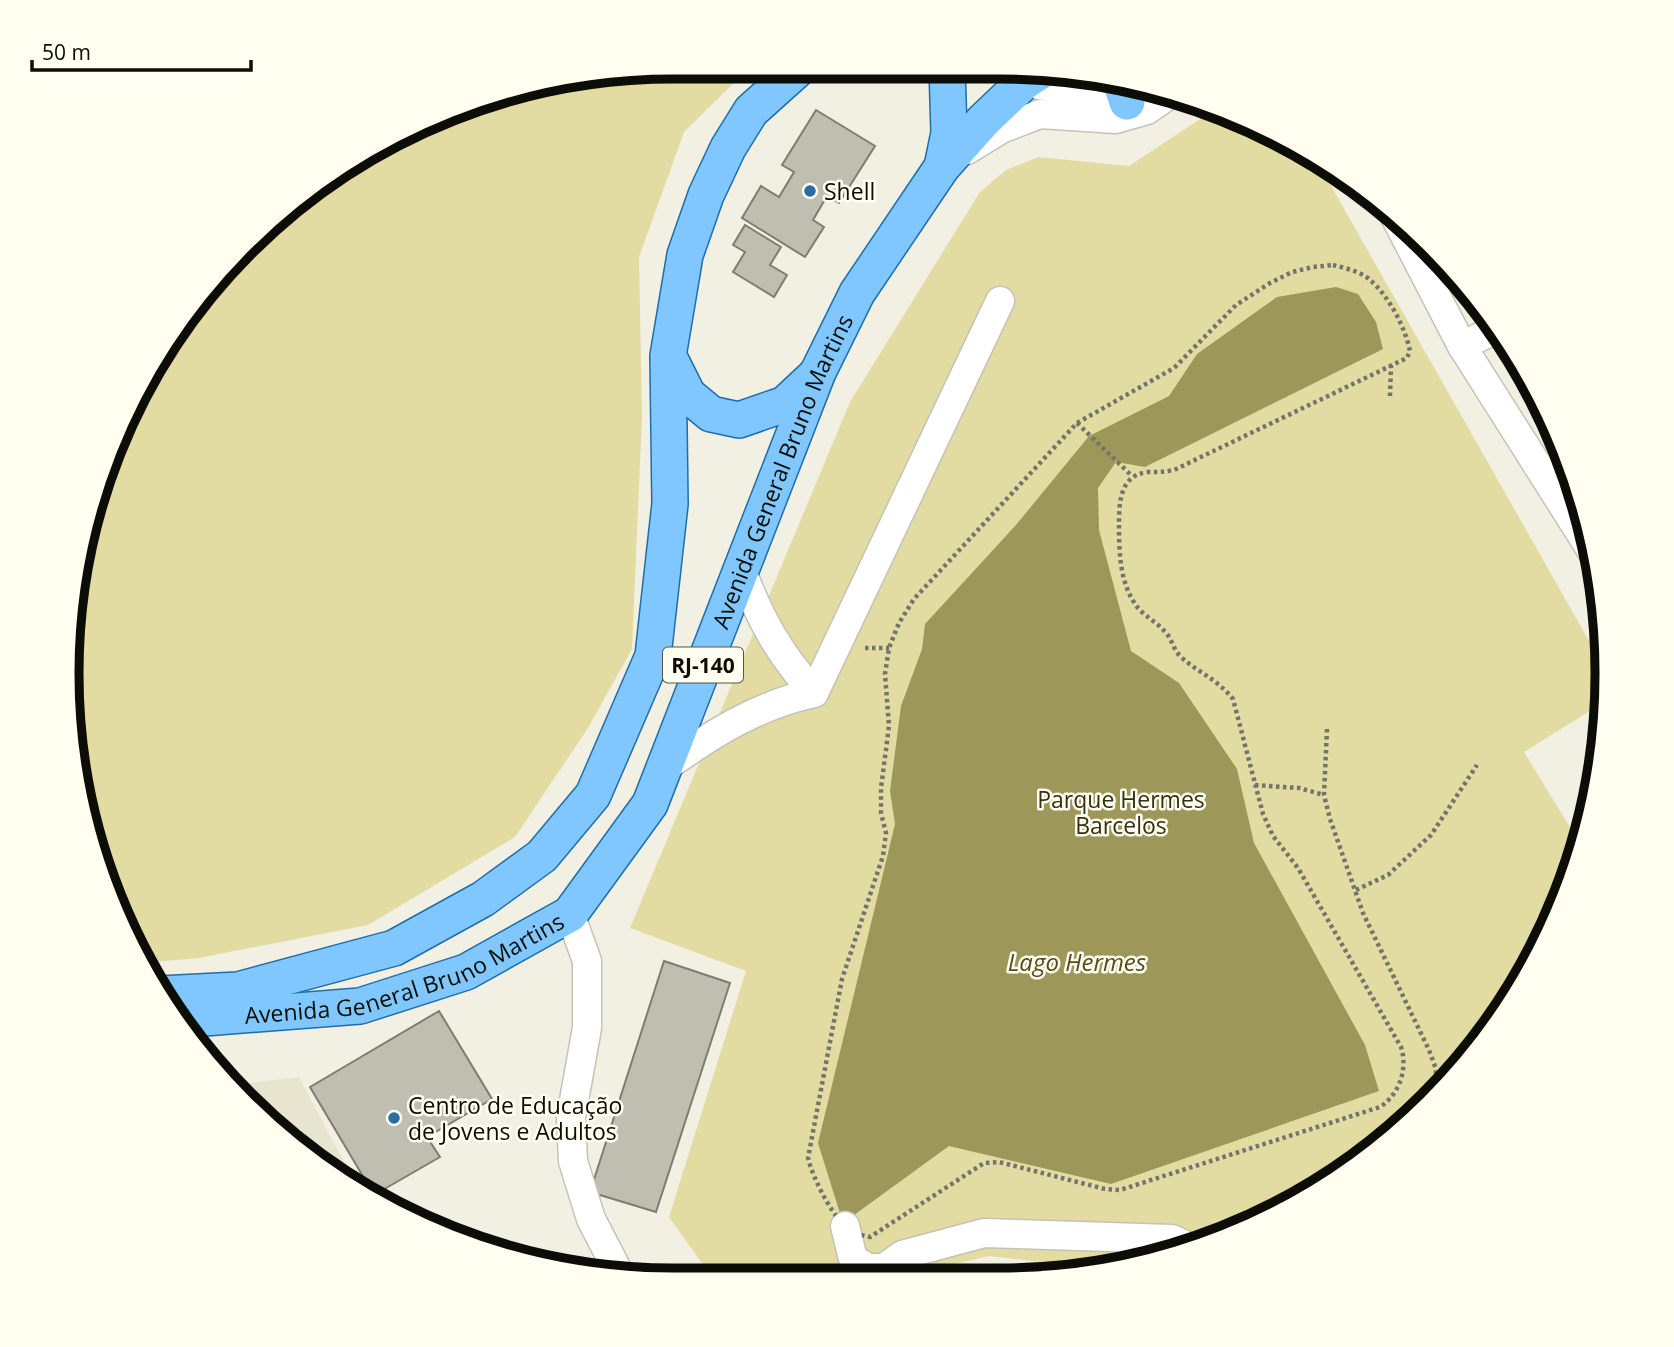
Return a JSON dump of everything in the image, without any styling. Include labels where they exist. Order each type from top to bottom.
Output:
[{"type":"main road","name":"Avenida General Bruno Martins","points":[[172,993],[238,990],[394,948],[483,899],[542,856],[593,795],[653,656],[670,505],[668,356],[685,255],[706,195],[728,148],[751,111],[787,79]]},
{"type":"main road","points":[[942,167],[949,133],[947,79]]},
{"type":"main road","name":"Avenida General Bruno Martins","points":[[190,1019],[360,1006],[466,972],[570,914],[650,804],[818,373],[857,293],[942,167],[1018,79]]},
{"type":"main road","points":[[668,356],[688,395],[711,414],[739,420],[785,404],[818,373]]},
{"type":"street","points":[[1076,84],[1141,97]]},
{"type":"street","points":[[942,167],[1000,129],[1040,114],[1115,119],[1141,97]]},
{"type":"street","points":[[1421,253],[1438,278],[1462,346],[1577,527]]},
{"type":"street","points":[[814,693],[1000,301]]},
{"type":"street","points":[[1462,346],[1488,333]]},
{"type":"street","points":[[741,569],[768,632],[789,664],[814,693]]},
{"type":"street","points":[[663,769],[715,732],[785,699],[814,693]]},
{"type":"street","points":[[570,914],[587,961],[587,1028],[571,1117],[573,1161],[592,1219],[615,1265]]},
{"type":"street","points":[[845,1226],[853,1259],[868,1268]]},
{"type":"street","points":[[884,1268],[902,1255],[984,1233],[1172,1239],[1177,1241]]},
{"type":"path","points":[[1333,265],[1368,278],[1395,314],[1410,351],[1407,358],[1391,365],[1174,470],[1132,476],[1121,496],[1119,513],[1119,555],[1125,584],[1138,607],[1167,633],[1179,655],[1221,684],[1233,699],[1263,814],[1273,836],[1298,868],[1401,1046],[1405,1059],[1404,1070],[1389,1101],[1380,1107],[1120,1190],[1105,1189],[999,1162],[984,1163],[870,1237],[856,1234],[845,1226],[820,1190],[811,1173],[808,1158],[842,979],[883,856],[886,833],[881,813],[881,788],[888,726],[885,674],[889,648],[899,623],[914,600],[1077,423],[1174,368],[1236,305],[1292,272],[1333,265]]},
{"type":"path","points":[[1390,396],[1391,365]]},
{"type":"path","points":[[1077,423],[1132,476]]},
{"type":"path","points":[[1327,729],[1324,795],[1330,820],[1363,913],[1429,1049],[1436,1069],[1436,1079]]},
{"type":"path","points":[[1356,890],[1388,875],[1431,835],[1477,765]]},
{"type":"path","points":[[1255,785],[1299,788],[1324,795]]},
{"type":"shaded area","points":[[299,1077],[350,1172],[281,1121],[243,1083]]},
{"type":"green space","points":[[738,79],[684,132],[639,257],[642,417],[632,649],[588,728],[515,837],[368,925],[199,958],[153,962],[140,937],[110,865],[99,827],[90,790],[80,712],[80,635],[90,557],[110,482],[140,410],[158,376],[179,343],[226,281],[281,226],[343,179],[410,140],[482,110],[557,90],[635,80]]},
{"type":"green space","name":"Parque Hermes Barcelos","points":[[1206,115],[1264,140],[1325,175],[1594,650],[1594,708],[1524,752],[1573,833],[1564,865],[1534,937],[1516,971],[1495,1004],[1448,1066],[1393,1121],[1363,1145],[1298,1189],[1264,1207],[1192,1237],[1117,1257],[1078,1263],[1063,1264],[989,1256],[937,1268],[705,1268],[669,1217],[746,971],[630,928],[850,402],[980,192],[1006,170],[1038,157],[1129,166]]},
{"type":"water","name":"Lago Hermes","points":[[1336,287],[1358,294],[1376,322],[1383,349],[1145,467],[1116,462],[1098,488],[1099,530],[1131,651],[1179,683],[1237,769],[1254,843],[1365,1045],[1379,1091],[1111,1184],[949,1146],[843,1223],[818,1143],[895,824],[890,791],[901,706],[922,649],[925,624],[1016,525],[1089,436],[1169,396],[1197,354],[1277,297]]},
{"type":"building","points":[[816,110],[875,146],[839,203],[827,196],[813,220],[824,227],[805,257],[742,218],[761,186],[779,197],[794,172],[782,165]]},
{"type":"building","points":[[745,225],[781,247],[770,265],[787,275],[774,297],[733,272],[745,252],[733,245]]},
{"type":"building","points":[[664,961],[730,983],[656,1212],[590,1192]]},
{"type":"building","name":"Centro de Educação de Jovens e Adultos","points":[[439,1011],[492,1099],[427,1137],[440,1157],[380,1191],[367,1183],[310,1087]]},
{"type":"place","name":"Shell","points":[[810,191]]},
{"type":"place","name":"Centro de Educação de Jovens e Adultos","points":[[394,1118]]}]
